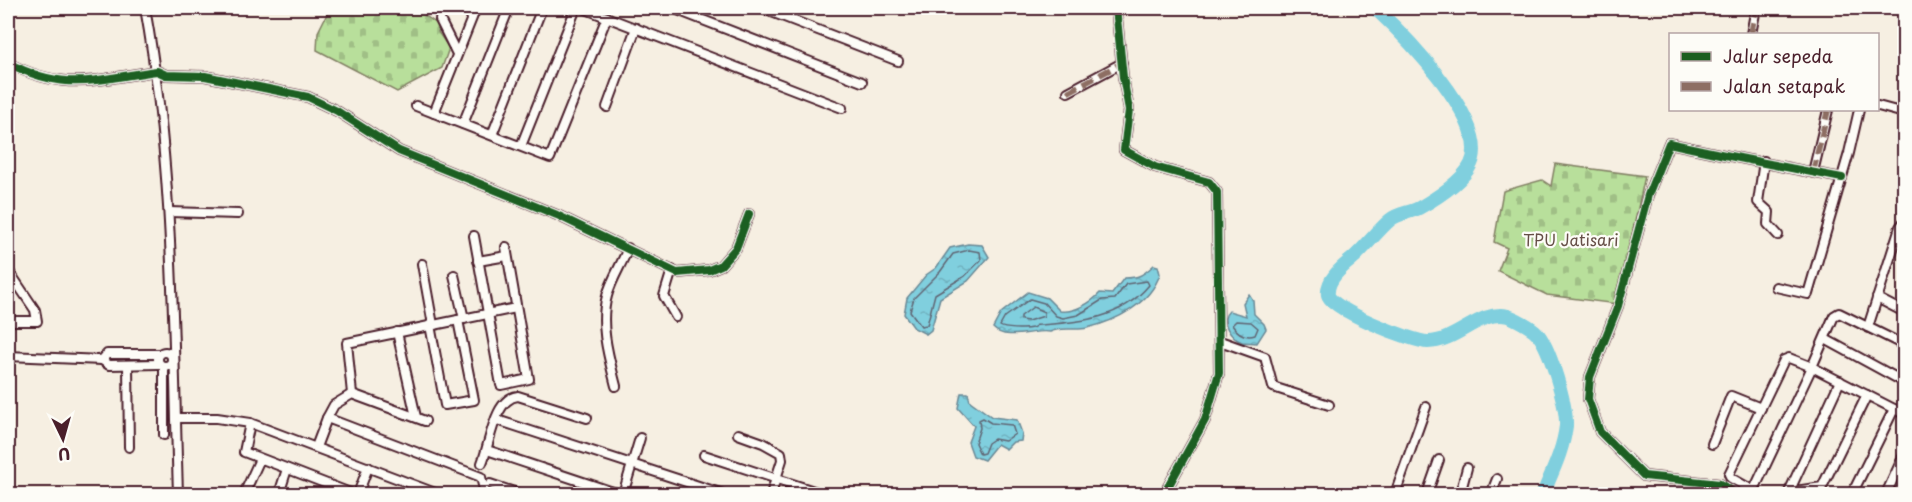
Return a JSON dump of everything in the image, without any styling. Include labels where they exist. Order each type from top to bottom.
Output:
[{"type":"street","points":[[145,8],[157,71],[169,212],[176,349],[178,495]]},
{"type":"street","points":[[442,8],[440,21],[457,54]]},
{"type":"street","points":[[434,113],[476,8]]},
{"type":"street","points":[[463,124],[509,8]]},
{"type":"street","points":[[492,135],[542,8]]},
{"type":"street","points":[[521,146],[576,8]]},
{"type":"street","points":[[583,8],[842,108]]},
{"type":"street","points":[[672,8],[862,82]]},
{"type":"street","points":[[761,8],[898,61]]},
{"type":"street","points":[[1116,8],[1129,110],[1124,150],[1155,167],[1209,182],[1217,192],[1219,373],[1209,410],[1164,495]]},
{"type":"street","points":[[1751,33],[1756,8]]},
{"type":"street","points":[[416,106],[521,146],[545,158],[552,157],[607,17]]},
{"type":"street","points":[[607,107],[636,28]]},
{"type":"street","points":[[8,63],[43,80],[66,83],[157,71],[166,75],[205,76],[308,97],[337,111],[399,151],[557,215],[677,273],[702,271],[721,265],[736,248],[748,214]]},
{"type":"street","points":[[1068,92],[1122,63]]},
{"type":"street","points":[[1879,106],[1905,113]]},
{"type":"street","points":[[1813,172],[1828,111]]},
{"type":"street","points":[[1776,287],[1808,294],[1859,111]]},
{"type":"street","points":[[1737,495],[1719,484],[1649,478],[1640,473],[1600,432],[1590,407],[1587,392],[1590,377],[1618,306],[1648,195],[1667,144],[1764,161],[1842,178]]},
{"type":"street","points":[[1764,161],[1758,202],[1769,212],[1768,225],[1778,235]]},
{"type":"street","points":[[169,212],[238,214]]},
{"type":"street","points":[[1868,327],[1900,227],[1905,222]]},
{"type":"street","points":[[474,236],[501,385],[529,379],[506,247]]},
{"type":"street","points":[[616,386],[606,344],[605,308],[609,290],[628,248]]},
{"type":"street","points":[[478,261],[507,256]]},
{"type":"street","points":[[422,264],[445,405],[474,400],[454,275]]},
{"type":"street","points":[[8,270],[35,310],[37,321],[8,321]]},
{"type":"street","points":[[672,270],[664,296],[676,317]]},
{"type":"street","points":[[1877,298],[1905,312]]},
{"type":"street","points":[[352,394],[347,343],[516,308]]},
{"type":"street","points":[[1905,345],[1839,313],[1834,316],[1825,339],[1812,367],[1802,392],[1753,493],[1731,478],[1729,474],[1786,359],[1812,367],[1905,414]]},
{"type":"street","points":[[397,332],[416,417]]},
{"type":"street","points":[[1825,339],[1905,382]]},
{"type":"street","points":[[1220,341],[1265,357],[1268,363],[1270,383],[1274,387],[1329,405]]},
{"type":"street","points":[[8,356],[106,360],[164,353],[176,349]]},
{"type":"street","points":[[164,353],[157,359],[164,366],[164,435]]},
{"type":"street","points":[[164,353],[172,360],[164,366]]},
{"type":"street","points":[[106,360],[128,365],[164,366],[176,369]]},
{"type":"street","points":[[128,365],[129,447]]},
{"type":"street","points":[[1840,381],[1789,492],[1822,488],[1867,395]]},
{"type":"street","points":[[352,394],[424,421]]},
{"type":"street","points":[[316,447],[334,405],[352,394]]},
{"type":"street","points":[[482,463],[504,402],[515,396],[587,418]]},
{"type":"street","points":[[1713,444],[1731,396],[1761,408]]},
{"type":"street","points":[[1395,495],[1426,407]]},
{"type":"street","points":[[1852,495],[1894,409]]},
{"type":"street","points":[[176,418],[217,418],[249,423],[438,495]]},
{"type":"street","points":[[327,418],[481,477],[485,495]]},
{"type":"street","points":[[497,420],[723,495]]},
{"type":"street","points":[[249,423],[243,450],[260,459],[353,495]]},
{"type":"street","points":[[738,434],[770,445],[781,453],[782,460],[771,495]]},
{"type":"street","points":[[623,495],[640,438]]},
{"type":"street","points":[[487,450],[619,495]]},
{"type":"street","points":[[1886,495],[1905,455]]},
{"type":"street","points":[[704,456],[823,495]]},
{"type":"street","points":[[244,494],[260,459]]},
{"type":"street","points":[[1427,495],[1439,460]]},
{"type":"street","points":[[358,495],[368,467]]},
{"type":"street","points":[[1460,495],[1467,468]]},
{"type":"street","points":[[279,495],[287,470]]},
{"type":"street","points":[[1491,495],[1497,479]]},
{"type":"street","points":[[490,484],[520,495]]},
{"type":"green space","points":[[330,8],[414,8],[440,26],[438,32],[449,48],[442,68],[397,92],[317,50],[318,32]]},
{"type":"green space","name":"TPU Jatisari","points":[[1555,164],[1645,176],[1617,304],[1547,295],[1498,271],[1507,248],[1494,242],[1503,191],[1542,180],[1551,186]]},
{"type":"water","points":[[968,244],[982,245],[989,257],[968,281],[940,298],[931,330],[926,334],[914,328],[904,314],[907,298],[926,275],[936,268],[950,248]]},
{"type":"water","points":[[1154,265],[1158,266],[1160,274],[1148,294],[1131,310],[1109,321],[1082,329],[1059,329],[1050,332],[1013,335],[993,328],[1001,313],[1028,292],[1047,298],[1060,311],[1076,309],[1087,304],[1100,293],[1112,294],[1124,278],[1140,275]]},
{"type":"water","points":[[1249,294],[1253,300],[1254,314],[1266,329],[1257,343],[1244,342],[1234,337],[1227,328],[1225,319],[1229,311],[1246,316],[1243,303]]},
{"type":"water","points":[[961,393],[968,393],[970,401],[992,417],[1017,420],[1022,433],[1021,441],[1013,442],[1006,449],[997,444],[984,460],[973,456],[968,442],[974,426],[958,408]]},
{"type":"waterway","points":[[1375,8],[1405,37],[1441,80],[1457,103],[1474,146],[1471,164],[1462,177],[1419,208],[1400,214],[1385,224],[1336,274],[1328,289],[1328,295],[1332,301],[1357,316],[1419,341],[1439,341],[1478,321],[1498,315],[1515,319],[1536,332],[1547,350],[1557,377],[1566,417],[1565,435],[1560,453],[1543,494]]},
{"type":"marked path","points":[[1751,33],[1756,8]]},
{"type":"marked path","points":[[1068,92],[1122,63]]},
{"type":"marked path","points":[[1813,172],[1828,111]]},
{"type":"cycle path","points":[[1116,8],[1129,110],[1124,150],[1155,167],[1209,182],[1217,192],[1219,373],[1205,420],[1164,494]]},
{"type":"cycle path","points":[[8,63],[47,78],[65,81],[98,80],[157,71],[166,75],[205,76],[308,97],[337,111],[399,151],[557,215],[677,273],[709,270],[721,265],[736,248],[749,214]]},
{"type":"cycle path","points":[[1737,494],[1720,484],[1644,476],[1600,432],[1588,399],[1590,377],[1618,306],[1648,195],[1669,143],[1842,178]]}]
